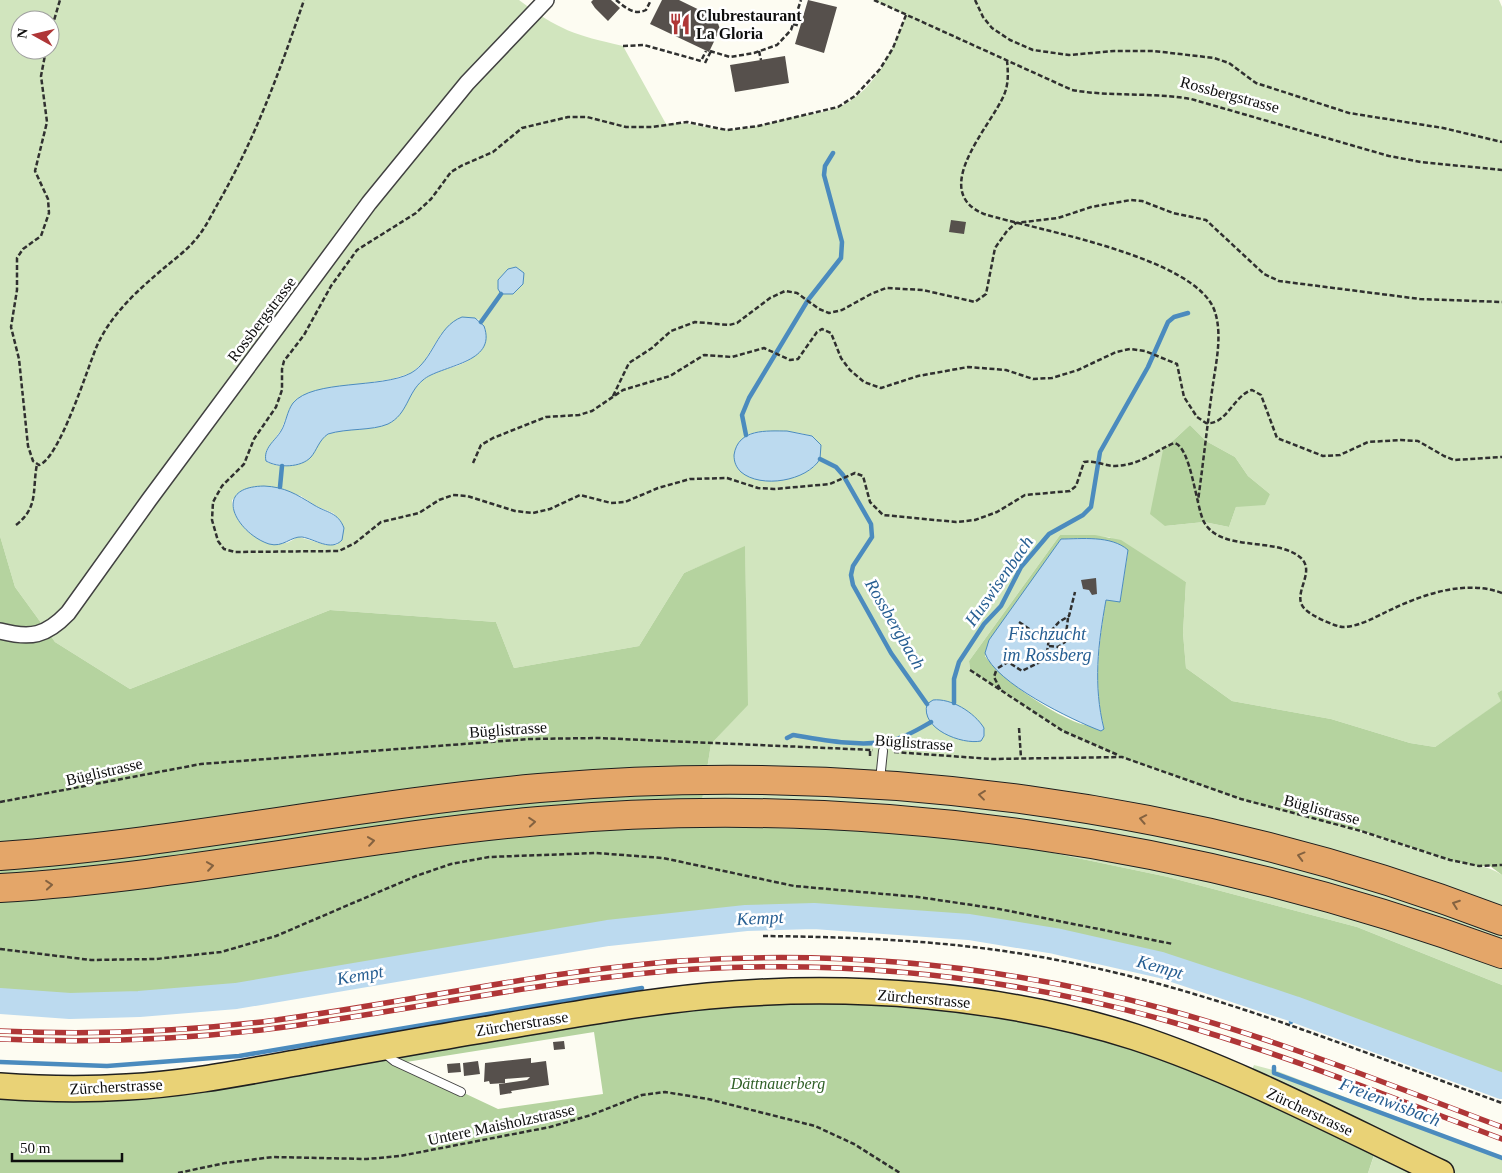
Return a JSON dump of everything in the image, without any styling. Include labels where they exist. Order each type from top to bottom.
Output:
[{"type":"highway","points":[[0,856],[135,843],[418,802],[538,788],[697,780],[775,780],[880,785],[1013,798],[1099,811],[1199,831],[1362,873],[1502,921]]},
{"type":"highway","points":[[0,888],[149,874],[423,834],[531,822],[698,813],[814,814],[902,819],[1008,830],[1163,856],[1315,893],[1400,919],[1502,954]]},
{"type":"main road","name":"Zürcherstrasse","points":[[0,1086],[70,1089],[148,1086],[206,1078],[592,1012],[718,995],[826,992],[962,1001],[1021,1009],[1079,1022],[1172,1050],[1247,1081],[1441,1173]]},
{"type":"street","name":"Rossbergstrasse","points":[[0,631],[32,635],[51,629],[68,613],[149,500],[369,203],[467,82],[546,0]]},
{"type":"lane","points":[[880,785],[883,751]]},
{"type":"lane","points":[[379,1048],[394,1061],[461,1092]]},
{"type":"path","points":[[37,464],[44,463],[57,446],[98,344],[113,320],[131,297],[193,243],[203,229],[230,182],[258,124],[304,0]]},
{"type":"path","points":[[616,0],[629,10],[639,12],[646,10],[651,0]]},
{"type":"path","points":[[709,51],[726,57],[759,51],[783,40],[793,24],[801,0]]},
{"type":"path","name":"Rossbergstrasse","points":[[874,0],[1072,90],[1183,98],[1226,108],[1389,156],[1421,162],[1502,170]]},
{"type":"path","points":[[975,0],[992,28],[1010,40],[1033,50],[1069,55],[1154,50],[1214,58],[1229,63],[1256,84],[1360,116],[1443,128],[1502,142]]},
{"type":"path","points":[[906,15],[894,48],[880,69],[856,96],[838,107],[758,126],[727,130],[687,122],[652,127],[626,127],[587,117],[568,117],[522,128],[493,152],[456,169],[422,209],[362,246],[348,262],[326,294],[304,335],[284,361],[279,400],[254,439],[244,464],[219,490],[213,502],[211,514],[218,540],[228,551],[325,553],[350,546],[381,522],[419,513],[439,500],[453,495],[467,496],[515,511],[533,513],[550,509],[580,495],[611,503],[626,502],[658,488],[695,478],[727,478],[758,488],[774,489],[813,487],[841,480],[858,473],[862,476],[870,502],[883,515],[969,522],[991,515],[1026,495],[1070,491],[1077,484],[1082,463],[1092,462],[1119,465],[1139,462],[1150,458],[1172,444],[1177,444],[1182,448],[1204,522],[1218,536],[1285,550],[1302,559],[1306,570],[1300,597],[1302,606],[1307,611],[1338,626],[1351,626],[1412,600],[1464,587],[1482,586],[1502,593]]},
{"type":"path","points":[[793,24],[800,26]]},
{"type":"path","points":[[622,46],[650,46],[701,61],[709,51]]},
{"type":"path","points":[[705,63],[709,51]]},
{"type":"path","points":[[759,51],[761,60]]},
{"type":"path","points":[[16,525],[27,515],[31,508],[37,464],[31,456],[28,446],[20,358],[11,327],[18,290],[17,258],[23,249],[41,236],[49,213],[48,198],[35,171],[47,122],[41,76],[44,60]]},
{"type":"path","points":[[1008,60],[1008,78],[1005,91],[973,147],[961,184],[964,198],[973,209],[984,214],[1102,245],[1183,278],[1202,290],[1215,313],[1218,333],[1198,504]]},
{"type":"path","points":[[613,397],[629,363],[675,329],[696,322],[729,325],[737,323],[770,298],[785,291],[794,292],[822,311],[835,312],[877,291],[891,288],[923,290],[965,301],[978,301],[988,290],[995,248],[1006,231],[1016,223],[1058,218],[1110,202],[1142,201],[1168,212],[1206,220],[1264,274],[1279,281],[1420,299],[1502,302]]},
{"type":"path","points":[[472,463],[478,449],[488,440],[546,417],[592,411],[631,387],[670,376],[704,355],[732,357],[761,348],[773,351],[790,360],[798,359],[817,332],[825,329],[832,333],[841,358],[850,370],[864,382],[881,388],[918,376],[968,367],[1006,370],[1033,379],[1052,378],[1078,370],[1116,352],[1134,349],[1149,352],[1177,364],[1186,401],[1199,420],[1208,424],[1219,420],[1240,396],[1252,390],[1261,395],[1272,431],[1277,438],[1316,455],[1334,456],[1368,442],[1401,440],[1418,441],[1454,460],[1502,457]]},
{"type":"path","points":[[1049,646],[1057,647],[1065,642],[1068,618],[1075,592]]},
{"type":"path","points":[[1002,692],[994,678],[997,670],[1006,662],[1020,671],[1036,666],[1044,659],[1049,646],[1049,636],[1059,622],[1068,618]]},
{"type":"path","points":[[1019,622],[1041,637],[1049,636]]},
{"type":"path","points":[[970,670],[1063,731],[1122,757]]},
{"type":"path","points":[[1020,728],[1021,758]]},
{"type":"path","name":"Büglistrasse","points":[[0,802],[201,764],[529,738],[598,738],[870,750],[975,758],[1122,757],[1241,799],[1361,831],[1450,860],[1479,866],[1502,865]]},
{"type":"path","points":[[870,750],[870,756]]},
{"type":"path","points":[[0,949],[98,960],[156,958],[221,952],[276,936],[408,879],[451,864],[489,857],[596,853],[663,858],[794,886],[918,897],[1000,909],[1173,944]]},
{"type":"path","points":[[763,936],[913,941],[986,948],[1059,960],[1159,984],[1243,1009],[1502,1103]]},
{"type":"path","name":"Untere Maisholzstrasse","points":[[179,1173],[225,1163],[273,1157],[367,1159],[400,1156],[550,1127],[591,1115],[642,1095],[665,1092],[708,1099],[822,1128],[854,1144],[900,1173]]},
{"type":"green space","points":[[0,0],[519,0],[556,25],[579,35],[623,46],[666,124],[682,123],[726,130],[750,128],[825,111],[839,107],[856,97],[875,77],[883,65],[906,15],[874,0],[1499,0],[1502,7],[1502,690],[1497,693],[1502,701],[1435,747],[1410,743],[1331,719],[1232,701],[1186,668],[1183,633],[1186,582],[1109,537],[1060,535],[969,661],[970,670],[1063,731],[1122,757],[1450,860],[1496,871],[1502,875],[1502,985],[1357,927],[1168,877],[1020,846],[887,831],[698,826],[711,744],[747,705],[745,547],[684,573],[639,646],[514,668],[496,622],[330,610],[130,689],[55,642],[15,587],[0,536]],"holes":[[[478,319],[484,326],[481,345],[476,354],[464,363],[428,376],[417,386],[403,410],[394,420],[372,428],[341,430],[327,435],[301,459],[287,466],[278,466],[267,462],[266,451],[281,430],[290,408],[304,396],[333,388],[392,379],[411,373],[423,363],[441,334]],[[1190,425],[1206,441],[1235,457],[1248,476],[1270,494],[1236,507],[1229,527],[1204,522],[1165,526],[1163,450]],[[778,431],[812,436],[820,459],[816,465],[805,473],[773,480],[746,435],[757,432]],[[264,486],[301,496],[316,506],[333,513],[340,520],[344,530],[337,545],[326,545],[299,537],[287,543],[276,543],[258,537],[242,525],[233,509],[232,500],[243,490]],[[954,703],[975,718],[978,742],[962,740],[939,730],[929,718],[926,710]]]},
{"type":"green space","points":[[1190,425],[1206,441],[1235,457],[1248,476],[1270,494],[1265,505],[1236,507],[1229,527],[1204,522],[1165,526],[1150,514],[1163,450]]},
{"type":"green space","points":[[1060,535],[1095,535],[1121,540],[1186,582],[1183,633],[1186,668],[1232,701],[1331,719],[1410,743],[1435,747],[1501,701],[1497,693],[1502,690],[1502,875],[1490,866],[1479,866],[1450,860],[1361,831],[1241,799],[1122,757],[1063,731],[970,670],[969,661]],"holes":[[[1061,539],[1108,541],[1116,543],[1128,552],[1120,601],[1106,599],[1101,632],[1098,680],[1104,729],[1081,724],[1042,705],[1004,676],[985,656]]]},
{"type":"green space","points":[[0,536],[15,587],[55,642],[130,689],[330,610],[496,622],[514,668],[639,646],[684,573],[745,546],[748,705],[711,744],[698,826],[887,831],[1020,846],[1168,877],[1357,927],[1502,985],[1502,1091],[1164,975],[1039,946],[894,932],[827,909],[746,911],[625,923],[259,986],[112,998],[0,993]]},
{"type":"green space","name":"Dättnauerberg","points":[[748,993],[1059,1017],[1378,1143],[1368,1173],[0,1173],[0,1086],[50,1088]],"holes":[[[594,1032],[603,1094],[498,1109],[400,1063]]]},
{"type":"green space","points":[[1254,1065],[1277,1071],[1502,1157],[1502,1173],[1368,1173],[1378,1144],[1247,1081]]},
{"type":"water","points":[[516,267],[524,273],[523,284],[513,294],[501,294],[498,289],[498,280],[508,269]]},
{"type":"water","points":[[462,317],[475,318],[484,326],[486,339],[483,348],[465,362],[423,380],[395,420],[382,426],[328,434],[322,439],[307,461],[296,465],[283,466],[266,461],[266,452],[281,431],[291,406],[303,395],[331,387],[398,378],[411,373],[425,360],[446,328]]},
{"type":"water","points":[[762,431],[787,431],[812,436],[821,445],[820,459],[814,467],[795,477],[771,481],[750,477],[739,470],[734,460],[734,455],[741,440]]},
{"type":"water","points":[[264,486],[290,492],[335,516],[344,528],[342,540],[333,545],[328,545],[298,537],[274,545],[258,539],[239,522],[234,512],[233,502],[237,494],[247,488]]},
{"type":"water","name":"Fischzucht im Rossberg","points":[[1061,539],[1105,540],[1121,545],[1128,550],[1120,602],[1106,600],[1103,616],[1098,664],[1099,696],[1104,729],[1101,731],[1054,709],[1018,688],[992,665],[985,653],[989,640]]},
{"type":"water","points":[[933,700],[947,701],[961,707],[980,722],[984,728],[984,736],[981,741],[973,742],[954,738],[936,728],[930,721],[927,713],[927,704]]},
{"type":"building","points":[[593,0],[611,0],[620,8],[608,21],[595,8],[591,2]]},
{"type":"building","points":[[662,0],[679,0],[716,18],[720,29],[709,52],[650,24]]},
{"type":"building","points":[[808,0],[837,7],[824,53],[795,44]]},
{"type":"building","points":[[785,56],[789,83],[735,92],[730,65]]},
{"type":"building","points":[[951,220],[966,222],[964,234],[949,232]]},
{"type":"building","points":[[1096,578],[1097,594],[1092,595],[1089,590],[1083,589],[1081,580]]},
{"type":"building","points":[[564,1041],[565,1049],[554,1050],[553,1042]]},
{"type":"building","points":[[531,1058],[531,1063],[546,1061],[549,1085],[511,1091],[512,1093],[500,1095],[499,1084],[527,1080],[530,1077],[505,1079],[505,1083],[490,1084],[489,1081],[484,1082],[485,1063]]},
{"type":"building","points":[[478,1061],[480,1074],[464,1076],[463,1063]]},
{"type":"building","points":[[460,1063],[461,1072],[448,1073],[447,1064]]},
{"type":"waterway","points":[[746,435],[742,415],[749,398],[808,300],[841,258],[842,242],[824,175],[825,166],[833,153]]},
{"type":"waterway","points":[[481,322],[501,294]]},
{"type":"waterway","name":"Huswisenbach","points":[[954,703],[954,679],[959,662],[984,624],[1001,606],[1021,567],[1049,534],[1083,515],[1091,507],[1100,452],[1148,367],[1168,322],[1174,317],[1188,313]]},
{"type":"waterway","name":"Rossbergbach","points":[[820,459],[836,467],[843,475],[871,524],[872,537],[853,566],[851,575],[853,585],[891,653],[927,704]]},
{"type":"waterway","points":[[280,487],[282,466]]},
{"type":"waterway","points":[[787,738],[793,735],[843,742],[882,742],[903,737],[931,722]]},
{"type":"waterway","name":"Kempt","points":[[0,1001],[70,1006],[139,1004],[236,996],[608,933],[746,918],[814,916],[969,927],[1055,941],[1161,965],[1294,1009],[1502,1086]]},
{"type":"waterway","points":[[0,1062],[107,1066],[239,1056],[642,988]]},
{"type":"waterway","name":"Freienwisbach","points":[[1291,1022],[1294,1009]]},
{"type":"waterway","name":"Freienwisbach","points":[[1274,1067],[1274,1073],[1502,1158]]},
{"type":"railway","points":[[0,1031],[67,1033],[135,1032],[236,1025],[320,1014],[577,972],[680,961],[742,958],[865,960],[987,972],[1048,982],[1168,1010],[1295,1050],[1502,1127]]},
{"type":"railway","points":[[0,1039],[67,1041],[135,1040],[236,1033],[322,1022],[535,987],[642,973],[755,967],[815,967],[874,970],[993,983],[1052,993],[1168,1021],[1253,1047],[1502,1139]]},
{"type":"place","name":"Clubrestaurant La Gloria","points":[[680,24]]}]
